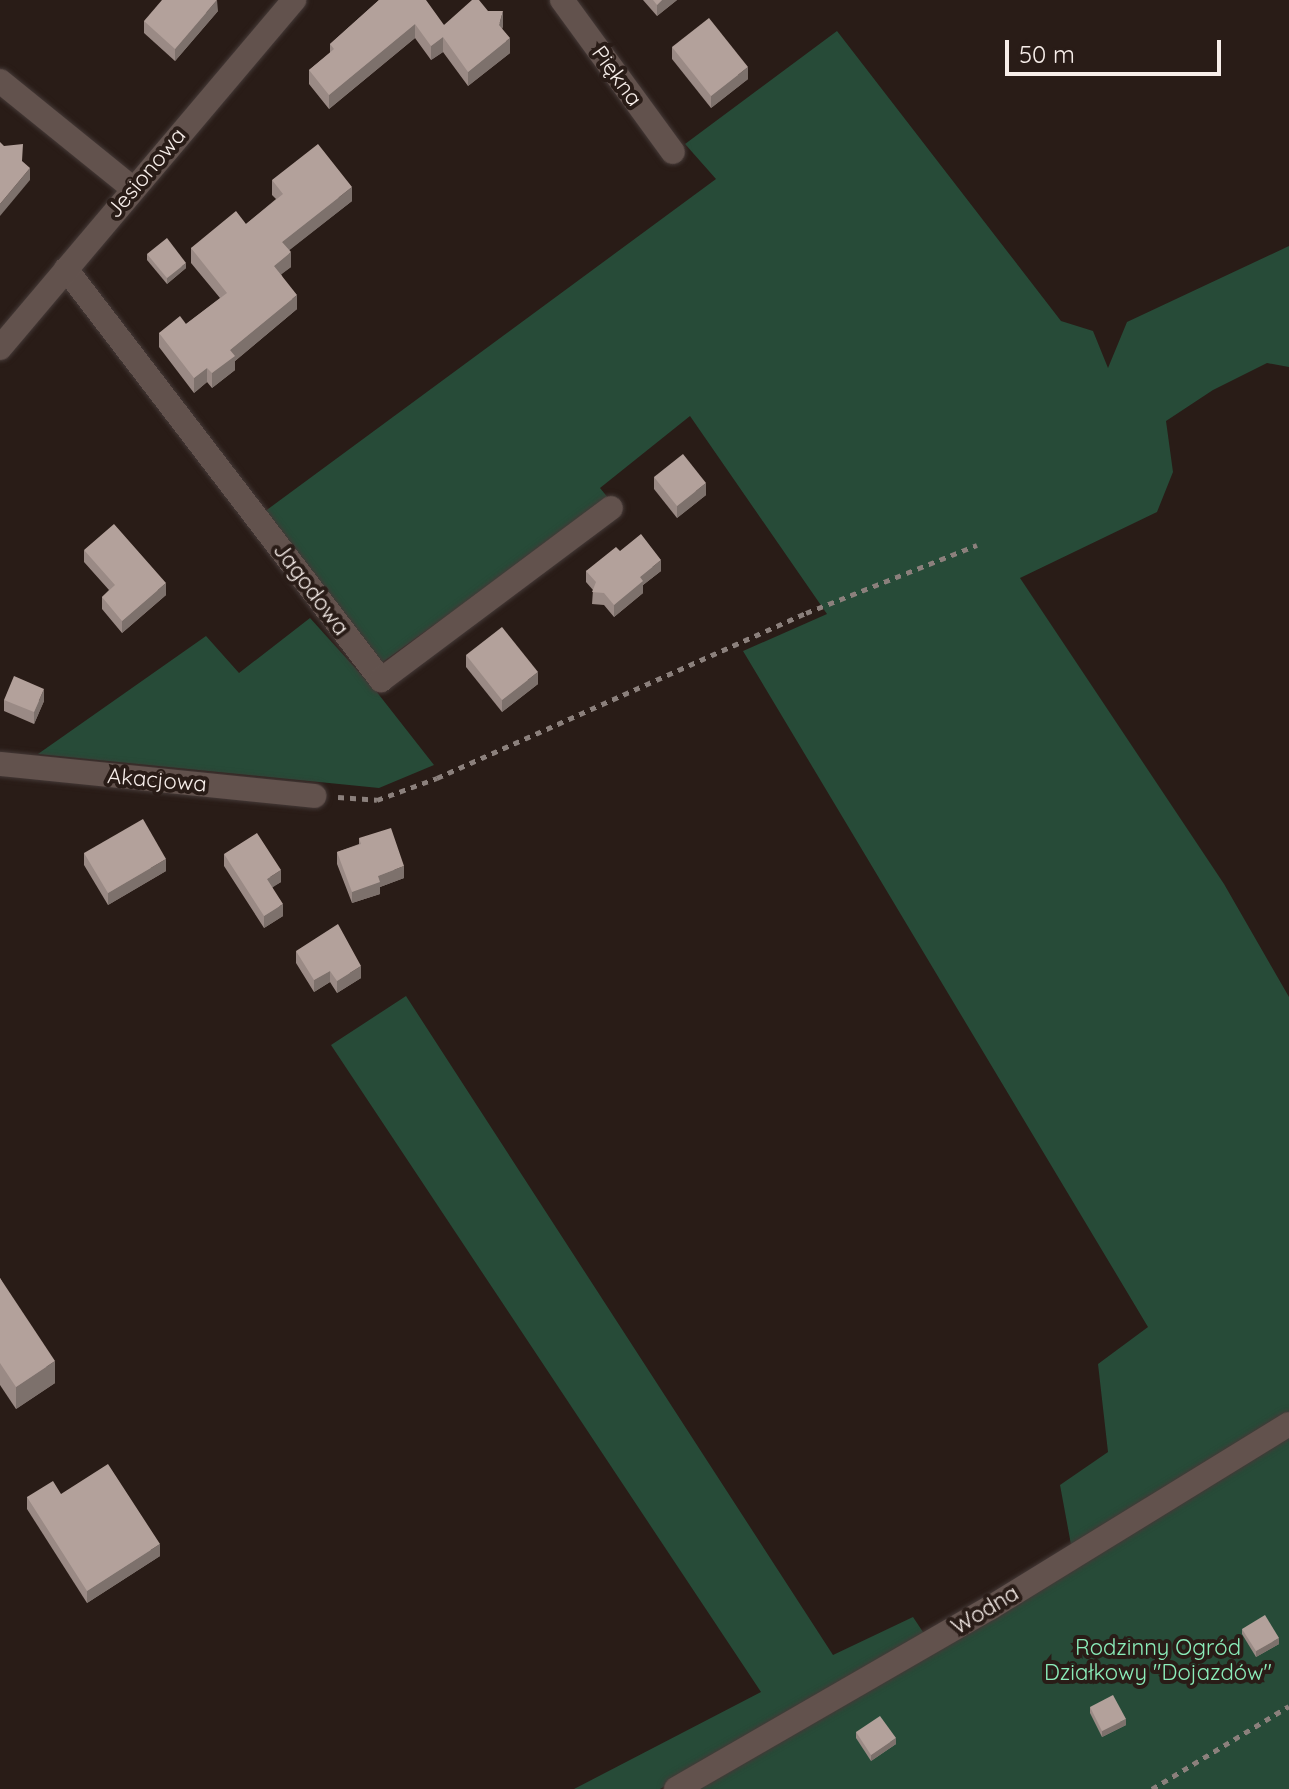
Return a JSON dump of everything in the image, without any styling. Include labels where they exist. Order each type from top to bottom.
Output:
[{"type":"street","name":"Jesionowa","points":[[0,348],[132,188],[294,0]]},
{"type":"street","name":"Piękna","points":[[562,0],[673,152]]},
{"type":"street","points":[[0,81],[132,188]]},
{"type":"street","name":"Jagodowa","points":[[66,269],[381,680],[611,508]]},
{"type":"street","name":"Akacjowa","points":[[0,764],[314,796]]},
{"type":"street","name":"Wodna","points":[[676,1789],[990,1608],[1289,1424]]},
{"type":"path","points":[[314,796],[377,800],[437,778],[806,613],[977,545]]},
{"type":"path","points":[[1152,1789],[1289,1706]]},
{"type":"green space","points":[[837,31],[1061,321],[1093,331],[1108,368],[1127,322],[1289,246],[1289,367],[1267,363],[1213,390],[1166,421],[1173,472],[1157,512],[1020,578],[1224,884],[1289,997],[1289,1417],[1072,1550],[1060,1485],[1108,1452],[1098,1364],[1148,1327],[743,651],[827,614],[690,416],[600,488],[609,499],[380,664],[264,512],[716,179],[685,144]]},
{"type":"green space","points":[[310,618],[376,691],[434,765],[379,788],[38,754],[206,636],[239,673]]},
{"type":"green space","points":[[406,996],[833,1655],[913,1617],[925,1635],[660,1789],[574,1789],[761,1692],[331,1045]]},
{"type":"green space","name":"Rodzinny Ogród Działkowy \"Dojazdów\"","points":[[1289,1431],[1289,1789],[696,1789]]},
{"type":"building","points":[[162,0],[217,0],[175,49],[144,21]]},
{"type":"building","points":[[379,0],[426,0],[444,25],[472,0],[479,0],[488,11],[503,11],[499,25],[510,38],[468,72],[443,37],[431,46],[415,24],[329,95],[309,70],[334,49],[330,44]]},
{"type":"building","points":[[709,18],[748,67],[711,96],[672,47]]},
{"type":"building","points":[[0,142],[4,146],[23,144],[22,161],[30,168],[0,204]]},
{"type":"building","points":[[318,144],[352,187],[282,242],[291,252],[274,266],[297,295],[230,350],[235,356],[212,373],[207,368],[194,378],[159,333],[180,316],[186,324],[227,293],[191,248],[236,211],[246,224],[283,194],[272,180]]},
{"type":"building","points":[[167,238],[186,263],[167,278],[147,254]]},
{"type":"building","points":[[683,454],[706,483],[677,506],[654,477]]},
{"type":"building","points":[[114,524],[166,583],[122,621],[102,597],[115,585],[84,550]]},
{"type":"building","points":[[641,534],[661,560],[640,577],[643,581],[614,605],[604,593],[592,592],[596,582],[586,571],[616,547],[620,551]]},
{"type":"building","points":[[502,627],[538,672],[502,700],[466,655]]},
{"type":"building","points":[[14,676],[44,689],[34,712],[4,700]]},
{"type":"building","points":[[143,819],[166,859],[108,893],[84,853]]},
{"type":"building","points":[[391,828],[404,866],[378,876],[380,882],[352,892],[337,852],[361,844],[359,838]]},
{"type":"building","points":[[257,833],[281,870],[267,879],[283,904],[264,916],[224,854]]},
{"type":"building","points":[[338,924],[361,966],[337,981],[330,971],[314,980],[296,951]]},
{"type":"building","points":[[0,1278],[55,1361],[16,1387],[0,1363]]},
{"type":"building","points":[[108,1464],[160,1544],[87,1591],[27,1497],[53,1481],[61,1494]]},
{"type":"building","points":[[1265,1615],[1279,1638],[1256,1651],[1242,1629]]},
{"type":"building","points":[[1113,1695],[1126,1719],[1102,1731],[1090,1707]]},
{"type":"building","points":[[880,1716],[896,1738],[871,1755],[856,1732]]}]
